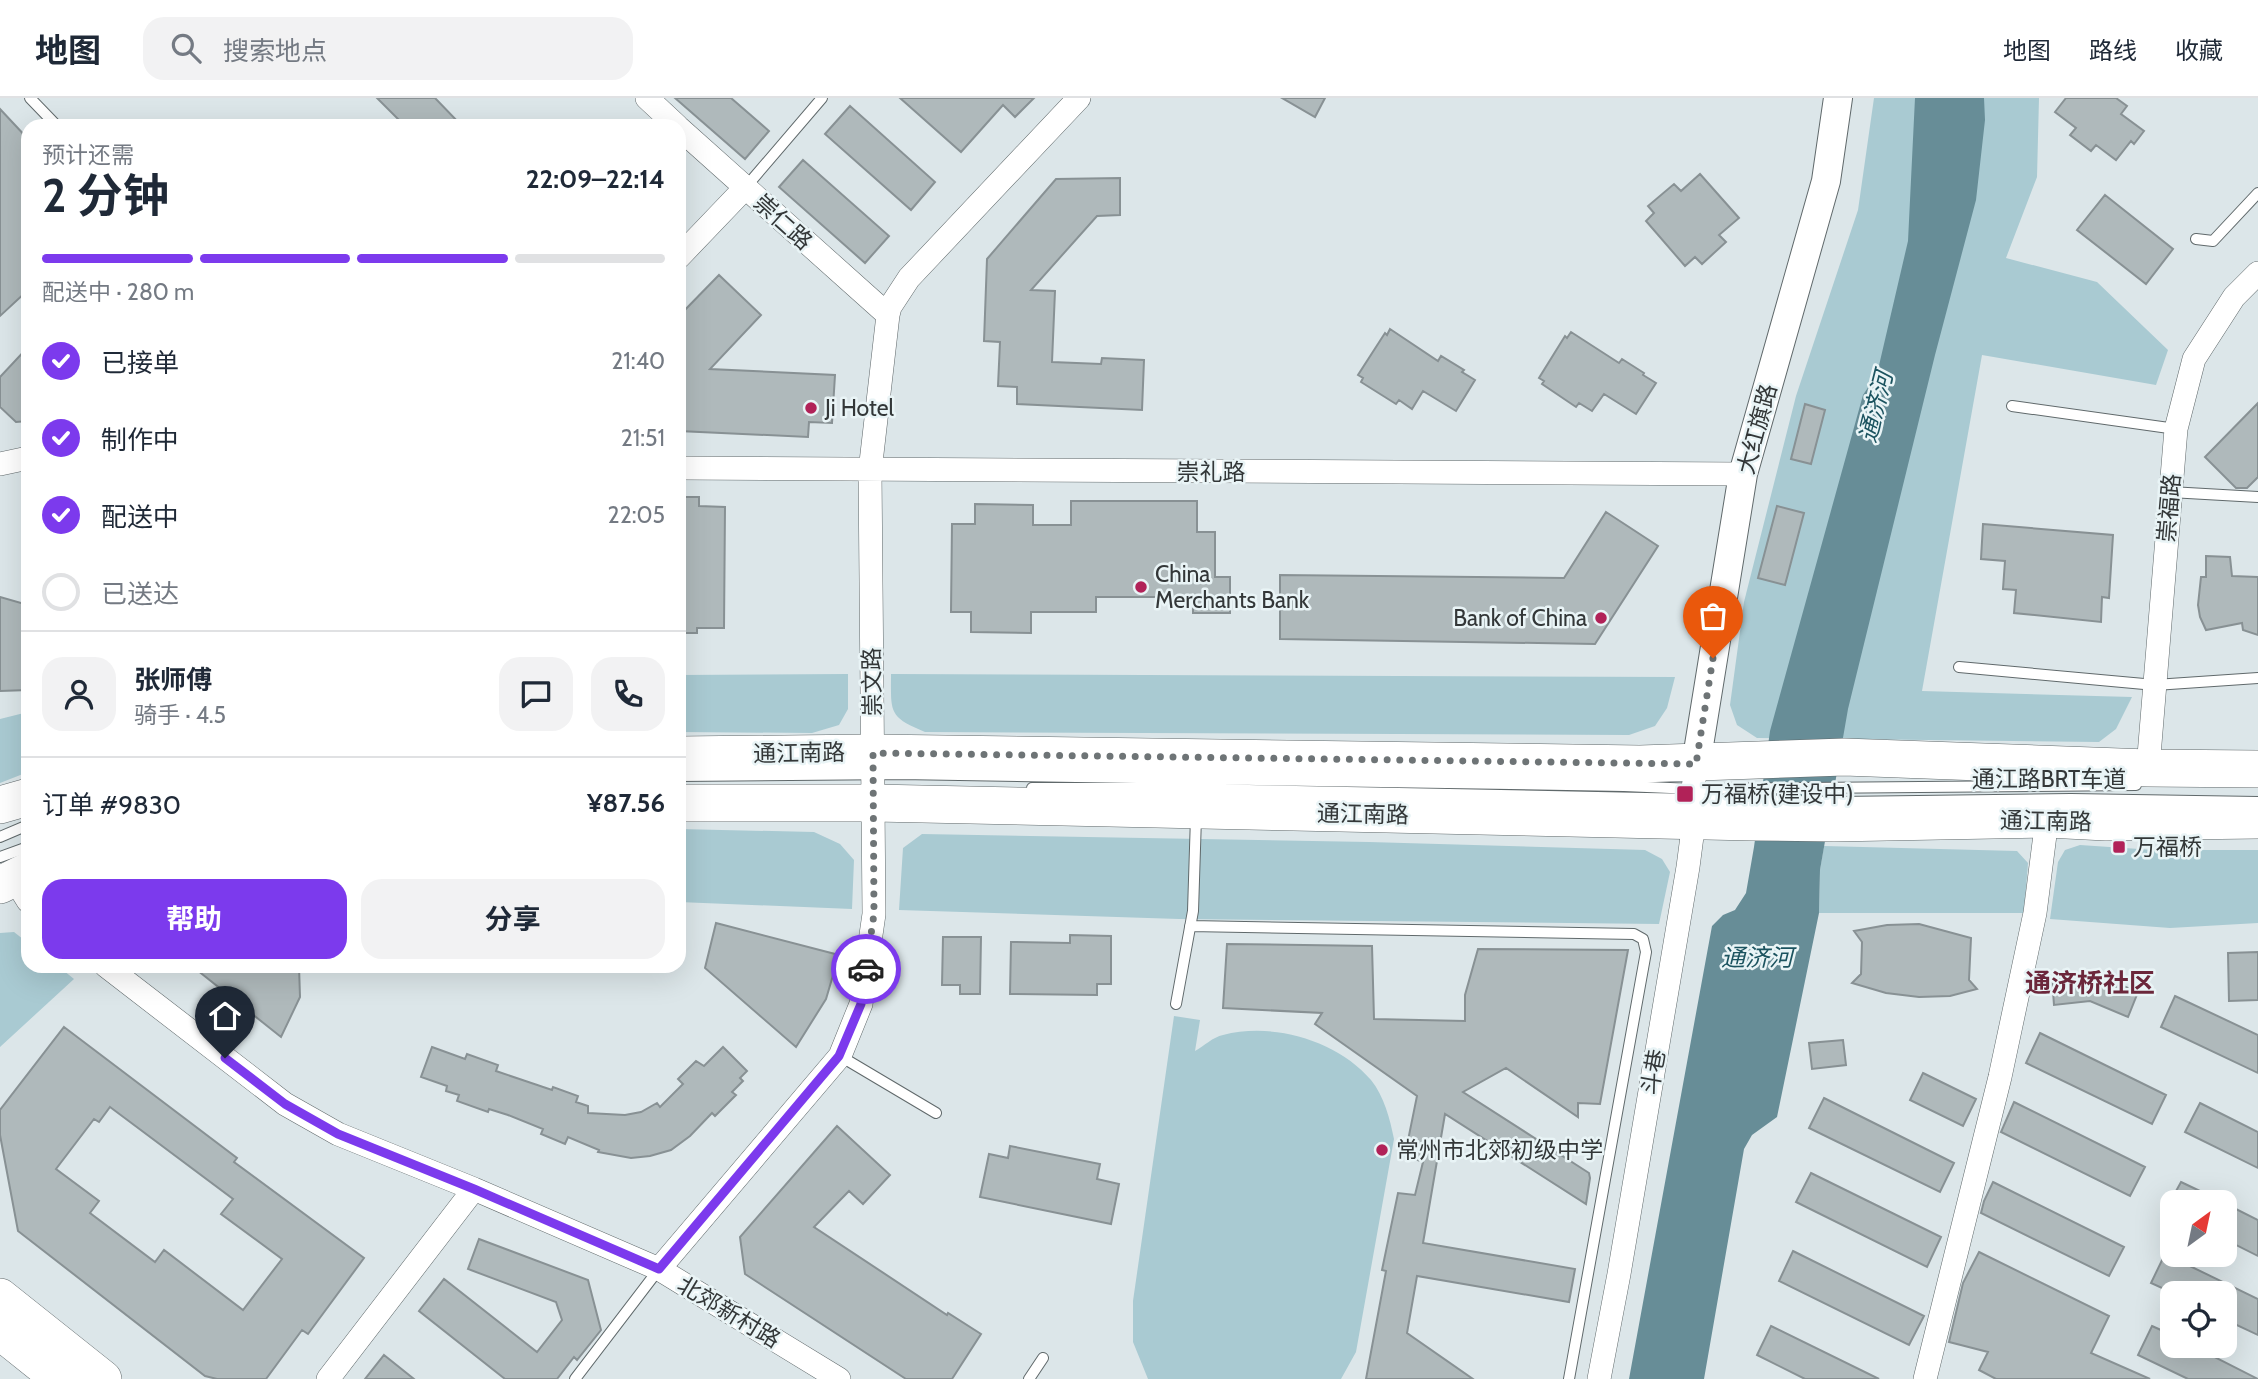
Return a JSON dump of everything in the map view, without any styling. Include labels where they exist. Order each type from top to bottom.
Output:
[{"type":"main road","name":"通江南路","points":[[686,756],[874,782],[1196,811],[1748,793]]},
{"type":"main road","points":[[1748,793],[1841,793],[2000,762],[2148,776],[2258,769]]},
{"type":"main road","name":"通江南路","points":[[686,802],[874,782],[1748,793]]},
{"type":"main road","points":[[1748,793],[1841,793]]},
{"type":"main road","name":"通江南路","points":[[1841,793],[2041,803],[2106,822],[2258,820]]},
{"type":"main road","points":[[3,827],[21,805]]},
{"type":"main road","points":[[0,1297],[103,1379]]},
{"type":"main road","points":[[0,1331],[60,1379]]},
{"type":"street","name":"崇仁路","points":[[647,98],[669,119]]},
{"type":"street","name":"崇文路","points":[[659,1269],[839,1056],[861,1004],[874,914],[870,471],[890,307],[909,278],[1079,98]]},
{"type":"street","name":"大红旗路","points":[[1694,793],[1743,474],[1826,181],[1838,98]]},
{"type":"street","name":"崇仁路","points":[[686,134],[888,315]]},
{"type":"street","points":[[686,250],[745,188]]},
{"type":"street","name":"崇福路","points":[[2148,776],[2176,429],[2194,359],[2234,297],[2258,273]]},
{"type":"street","points":[[0,464],[21,460]]},
{"type":"street","name":"崇礼路","points":[[686,468],[1743,474]]},
{"type":"street","name":"斗巷","points":[[1599,1379],[1619,1274],[1694,793]]},
{"type":"street","points":[[1925,1379],[2003,1064],[2035,913],[2041,803]]},
{"type":"street","name":"北郊新村路","points":[[115,973],[285,1104],[338,1134],[659,1269],[839,1379]]},
{"type":"street","points":[[328,1379],[474,1189]]},
{"type":"lane","points":[[30,98],[50,119]]},
{"type":"lane","points":[[745,188],[822,98]]},
{"type":"lane","points":[[2196,239],[2213,241],[2258,193]]},
{"type":"lane","points":[[2012,406],[2176,429]]},
{"type":"lane","points":[[2170,492],[2258,498]]},
{"type":"lane","points":[[1959,667],[2155,685],[2258,678]]},
{"type":"lane","points":[[2000,762],[2041,803]]},
{"type":"lane","points":[[686,776],[874,782]]},
{"type":"lane","name":"通江路BRT车道","points":[[2041,803],[2148,776]]},
{"type":"lane","points":[[686,786],[762,787]]},
{"type":"lane","points":[[1013,788],[1694,793]]},
{"type":"lane","name":"通江路BRT车道","points":[[1841,793],[2258,802]]},
{"type":"lane","points":[[1176,1004],[1193,911],[1196,811]]},
{"type":"lane","points":[[3,827],[21,826]]},
{"type":"lane","points":[[1190,926],[1634,934],[1643,939],[1646,952],[1569,1379]]},
{"type":"lane","points":[[839,1056],[936,1113]]},
{"type":"lane","points":[[575,1379],[659,1269]]},
{"type":"lane","points":[[1029,1379],[1043,1358]]},
{"type":"shaded area","points":[[1874,98],[2039,98],[2037,177],[2006,258],[2097,282],[2168,350],[2156,385],[1982,355],[1922,691],[2132,697],[2116,729],[2099,742],[1757,738],[1737,725],[1730,705],[1744,602],[1796,396],[1858,210]]},
{"type":"shaded area","points":[[848,674],[848,709],[839,725],[812,733],[686,732],[686,675]]},
{"type":"shaded area","points":[[891,674],[1675,677],[1667,708],[1655,726],[1629,735],[925,732],[904,722],[894,712]]},
{"type":"shaded area","points":[[21,714],[21,775],[0,783],[0,719]]},
{"type":"shaded area","points":[[686,829],[814,832],[840,844],[854,860],[852,909],[686,902]]},
{"type":"shaded area","points":[[922,834],[1645,850],[1662,859],[1670,872],[1659,924],[1179,919],[899,910],[903,848]]},
{"type":"shaded area","points":[[2080,845],[2154,850],[2258,850],[2258,923],[2170,928],[2050,919],[2058,862],[2065,850]]},
{"type":"shaded area","points":[[1824,846],[2017,851],[2028,863],[2024,913],[1819,913],[1820,870]]},
{"type":"shaded area","points":[[14,932],[21,938],[21,973],[67,973],[74,979],[0,1047],[0,933]]},
{"type":"shaded area","points":[[1174,1016],[1200,1020],[1195,1051],[1219,1036],[1262,1031],[1283,1033],[1322,1045],[1357,1066],[1376,1086],[1383,1100],[1394,1139],[1356,1352],[1341,1379],[1148,1379],[1133,1342],[1133,1301]]},
{"type":"water","name":"通济河","points":[[1915,98],[1984,98],[1985,120],[1976,200],[1848,709],[1820,870],[1819,913],[1777,1117],[1752,1135],[1744,1149],[1704,1379],[1629,1379],[1712,926],[1723,915],[1735,910],[1746,893],[1770,731],[1863,395],[1877,374],[1908,241]]},
{"type":"building","points":[[377,98],[435,98],[455,119],[398,119]]},
{"type":"building","points":[[675,98],[731,98],[769,131],[745,159]]},
{"type":"building","points":[[900,98],[1034,98],[1015,117],[1003,105],[961,152]]},
{"type":"building","points":[[1282,98],[1325,98],[1315,117]]},
{"type":"building","points":[[2066,98],[2116,98],[2127,106],[2121,114],[2144,131],[2134,144],[2131,141],[2116,160],[2096,145],[2091,151],[2070,135],[2076,128],[2055,112]]},
{"type":"building","points":[[850,106],[935,182],[911,210],[825,134]]},
{"type":"building","points":[[0,109],[21,132],[21,296],[0,316]]},
{"type":"building","points":[[803,160],[889,236],[865,263],[779,187]]},
{"type":"building","points":[[1700,174],[1739,218],[1719,235],[1726,242],[1702,264],[1695,257],[1685,266],[1646,221],[1654,213],[1648,206],[1674,184],[1681,191]]},
{"type":"building","points":[[1120,178],[1120,215],[1097,216],[1031,290],[1055,291],[1052,362],[1101,364],[1102,358],[1144,360],[1142,410],[1017,404],[1017,387],[998,386],[1000,342],[984,341],[987,259],[1056,179]]},
{"type":"building","points":[[2105,195],[2173,249],[2146,284],[2077,230]]},
{"type":"building","points":[[719,275],[761,315],[710,369],[835,375],[832,423],[809,422],[808,437],[686,431],[686,309]]},
{"type":"building","points":[[1390,329],[1438,361],[1441,356],[1475,380],[1456,411],[1423,391],[1412,409],[1399,400],[1396,404],[1361,382],[1363,378],[1358,375]]},
{"type":"building","points":[[1571,332],[1619,363],[1622,359],[1656,383],[1636,414],[1604,394],[1592,411],[1579,403],[1576,407],[1542,384],[1544,381],[1539,378],[1565,336],[1567,338]]},
{"type":"building","points":[[21,354],[21,422],[16,422],[0,407],[0,377]]},
{"type":"building","points":[[2258,403],[2258,477],[2247,488],[2236,488],[2205,457]]},
{"type":"building","points":[[1805,404],[1825,410],[1811,464],[1791,459]]},
{"type":"building","points":[[686,497],[699,497],[699,506],[725,507],[724,628],[697,628],[697,633],[686,633]]},
{"type":"building","points":[[1071,501],[1197,501],[1197,532],[1215,532],[1215,577],[1230,577],[1230,613],[1193,613],[1193,597],[1096,597],[1096,612],[1031,612],[1031,633],[971,632],[971,612],[951,612],[952,524],[975,524],[975,504],[1033,505],[1033,525],[1071,525]]},
{"type":"building","points":[[1777,506],[1804,513],[1785,585],[1758,578]]},
{"type":"building","points":[[1606,512],[1658,546],[1595,644],[1280,639],[1280,575],[1564,578]]},
{"type":"building","points":[[1983,524],[2113,535],[2109,598],[2102,597],[2101,622],[2014,613],[2016,590],[2003,589],[2005,561],[1981,559]]},
{"type":"building","points":[[2206,556],[2230,557],[2232,576],[2258,577],[2258,635],[2243,630],[2242,623],[2206,630],[2198,605],[2201,577],[2206,577]]},
{"type":"building","points":[[0,597],[21,603],[21,690],[0,691]]},
{"type":"building","points":[[716,923],[839,955],[826,999],[796,1047],[705,968]]},
{"type":"building","points":[[1919,924],[1971,938],[1969,980],[1977,989],[1950,996],[1919,997],[1886,993],[1852,983],[1861,974],[1862,942],[1854,931],[1887,925]]},
{"type":"building","points":[[1070,935],[1111,936],[1111,984],[1097,984],[1097,995],[1010,994],[1011,942],[1070,943]]},
{"type":"building","points":[[943,937],[981,937],[980,994],[960,994],[960,985],[942,985]]},
{"type":"building","points":[[1227,944],[1372,946],[1374,1019],[1465,1021],[1465,995],[1478,949],[1628,950],[1600,1104],[1578,1103],[1578,1117],[1506,1068],[1463,1092],[1589,1173],[1586,1204],[1445,1114],[1423,1243],[1575,1269],[1569,1302],[1417,1276],[1407,1333],[1473,1379],[1366,1379],[1386,1271],[1382,1270],[1398,1193],[1415,1195],[1423,1162],[1405,1155],[1417,1096],[1315,1024],[1322,1013],[1223,1008]]},
{"type":"building","points":[[2258,952],[2258,1000],[2229,1001],[2228,953]]},
{"type":"building","points":[[201,973],[299,973],[300,997],[281,1037]]},
{"type":"building","points":[[2094,974],[2138,992],[2128,1017],[2090,1001],[2054,1005],[2052,978]]},
{"type":"building","points":[[2175,996],[2258,1035],[2258,1073],[2161,1027]]},
{"type":"building","points":[[64,1027],[237,1158],[234,1162],[364,1258],[308,1334],[302,1330],[266,1379],[217,1379],[205,1376],[18,1231],[0,1135],[0,1110]],"holes":[[[110,1107],[233,1199],[221,1214],[282,1259],[243,1310],[164,1250],[155,1262],[90,1213],[99,1201],[56,1169],[94,1119],[99,1122]]]},
{"type":"building","points":[[2040,1033],[2166,1095],[2152,1124],[2026,1063]]},
{"type":"building","points":[[1843,1040],[1846,1065],[1812,1069],[1809,1043]]},
{"type":"building","points":[[432,1047],[465,1059],[467,1054],[498,1065],[496,1071],[578,1096],[576,1102],[588,1106],[588,1113],[625,1115],[641,1112],[657,1103],[660,1107],[683,1084],[678,1079],[696,1061],[704,1066],[723,1047],[747,1071],[740,1078],[743,1081],[732,1092],[736,1095],[715,1116],[712,1113],[690,1136],[671,1150],[631,1158],[598,1152],[599,1150],[568,1137],[565,1144],[541,1134],[543,1129],[508,1115],[489,1109],[488,1112],[457,1101],[459,1095],[446,1091],[447,1086],[421,1077]]},
{"type":"building","points":[[1923,1073],[1976,1099],[1963,1126],[1910,1100]]},
{"type":"building","points":[[1824,1098],[1954,1163],[1940,1192],[1809,1128]]},
{"type":"building","points":[[2014,1102],[2145,1167],[2130,1196],[2001,1132]]},
{"type":"building","points":[[2200,1103],[2258,1132],[2258,1168],[2185,1132]]},
{"type":"building","points":[[837,1126],[890,1175],[863,1204],[849,1191],[814,1227],[947,1315],[948,1313],[981,1334],[952,1379],[906,1379],[745,1274],[740,1237]]},
{"type":"building","points":[[1010,1146],[1100,1164],[1097,1179],[1119,1184],[1111,1224],[980,1197],[989,1154],[1008,1158]]},
{"type":"building","points":[[1811,1173],[1941,1237],[1927,1267],[1796,1202]]},
{"type":"building","points":[[1993,1182],[2124,1247],[2109,1276],[1981,1213]]},
{"type":"building","points":[[2181,1182],[2198,1190],[2177,1190]]},
{"type":"building","points":[[2237,1210],[2258,1220],[2258,1256],[2237,1246]]},
{"type":"building","points":[[479,1239],[588,1280],[601,1330],[577,1360],[574,1357],[557,1379],[505,1379],[419,1311],[444,1279],[537,1352],[562,1320],[556,1302],[468,1269]]},
{"type":"building","points":[[1793,1251],[1924,1316],[1909,1345],[1779,1281]]},
{"type":"building","points":[[1979,1252],[2109,1316],[2091,1353],[2150,1379],[1996,1379],[1979,1370],[1988,1352],[1949,1342],[1963,1283]]},
{"type":"building","points":[[2160,1264],[2160,1267],[2192,1267],[2221,1281],[2160,1281],[2160,1287],[2151,1283]]},
{"type":"building","points":[[2237,1289],[2258,1299],[2258,1335],[2237,1325]]},
{"type":"building","points":[[1771,1326],[1879,1379],[1805,1379],[1757,1355]]},
{"type":"building","points":[[2152,1326],[2160,1330],[2160,1358],[2217,1358],[2258,1379],[2188,1379],[2138,1355]]},
{"type":"building","points":[[384,1355],[414,1379],[365,1379]]},
{"type":"way so far","points":[[866,969],[874,914],[873,753],[1696,764],[1713,658]]},
{"type":"place","name":"Ji Hotel","points":[[811,408]]},
{"type":"place","name":"China Merchants Bank","points":[[1141,587]]},
{"type":"place","name":"Bank of China","points":[[1601,618]]},
{"type":"place","name":"万福桥(建设中)","points":[[1685,794]]},
{"type":"place","name":"万福桥","points":[[2119,847]]},
{"type":"place","name":"常州市北郊初级中学","points":[[1382,1150]]},
{"type":"district","name":"通济桥社区","points":[[2090,983]]},
{"type":"route","points":[[225,1058],[285,1104],[338,1134],[659,1269],[839,1056],[861,1004],[866,969]]}]
